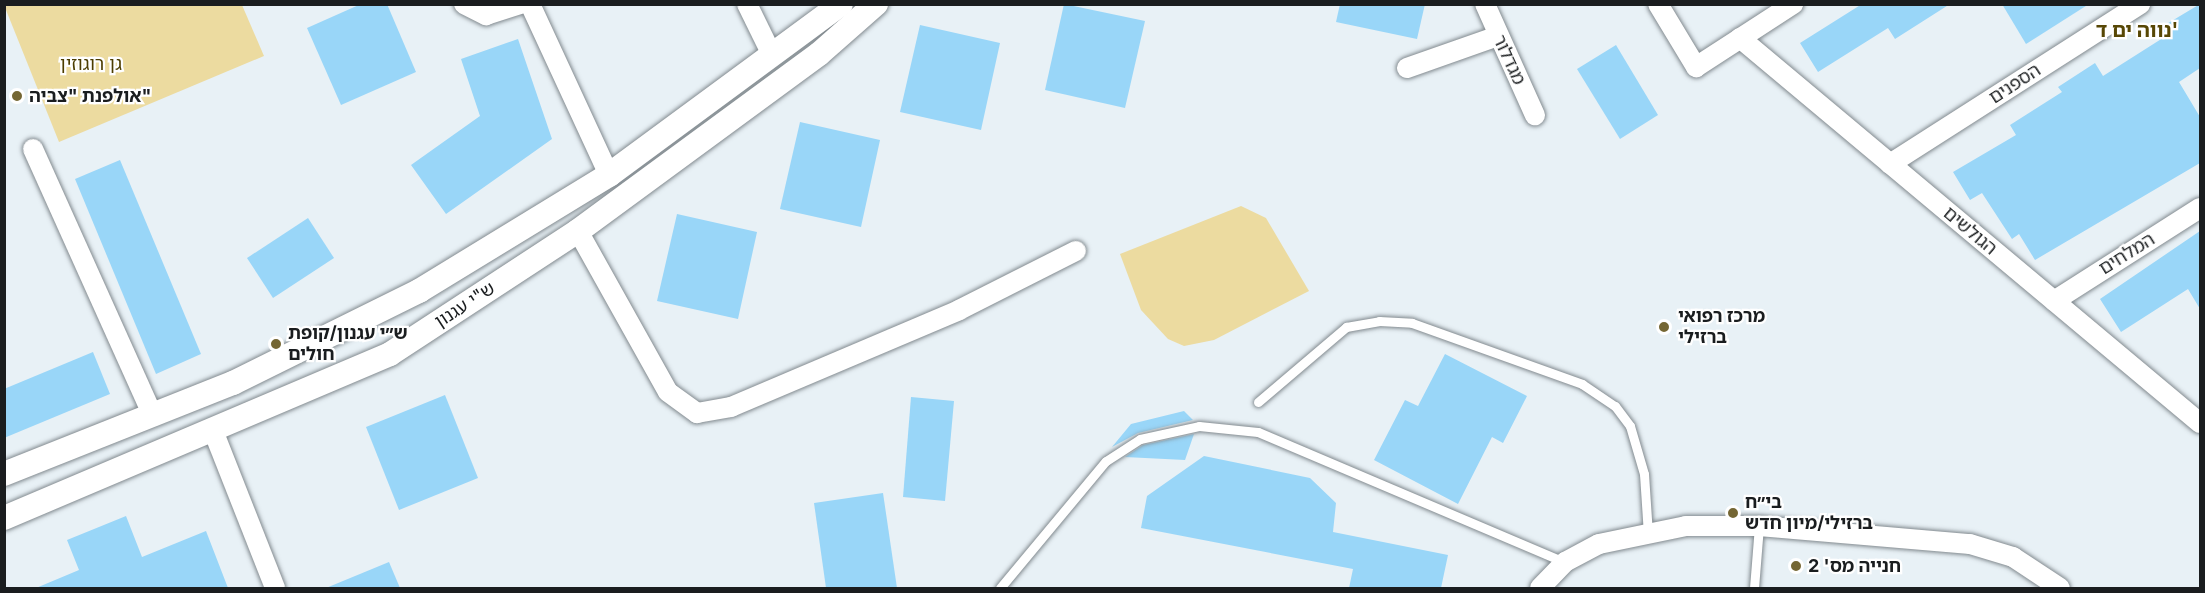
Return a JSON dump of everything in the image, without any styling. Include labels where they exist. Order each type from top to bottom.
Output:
[{"type":"street","points":[[464,4],[486,15],[520,4]]},
{"type":"street","points":[[530,4],[609,175]]},
{"type":"street","points":[[747,4],[772,55]]},
{"type":"street","name":"ש\"י עגנון","points":[[4,474],[233,383],[419,291],[609,175],[841,4]]},
{"type":"street","name":"ש\"י עגנון","points":[[4,518],[214,433],[390,354],[579,231],[819,54],[876,4]]},
{"type":"street","name":"מגדלור","points":[[1485,4],[1535,115]]},
{"type":"street","points":[[1658,4],[1696,67],[1793,4]]},
{"type":"street","name":"הספנים","points":[[1890,164],[2140,4]]},
{"type":"street","points":[[1407,68],[1498,36]]},
{"type":"street","name":"הגולשים","points":[[1740,38],[2200,423]]},
{"type":"street","points":[[33,148],[152,414]]},
{"type":"street","name":"המלחים","points":[[2054,301],[2200,208]]},
{"type":"street","points":[[579,231],[668,392],[697,413],[731,407],[927,324],[1076,251]]},
{"type":"street","points":[[214,433],[275,588]]},
{"type":"street","points":[[1540,588],[1565,562],[1599,544],[1686,526],[1759,526],[1970,544],[2013,557],[2060,588]]},
{"type":"lane","points":[[1258,402],[1347,327],[1379,321],[1412,323],[1582,384],[1615,406],[1630,426],[1644,474],[1648,534]]},
{"type":"lane","points":[[1000,588],[1106,461],[1140,439],[1199,426],[1258,432],[1565,562]]},
{"type":"lane","points":[[1754,588],[1759,526]]},
{"type":"green space","name":"גן רוגוזין","points":[[4,5],[242,5],[264,56],[59,142]]},
{"type":"green space","points":[[1241,206],[1266,218],[1309,291],[1214,340],[1184,346],[1168,339],[1141,310],[1120,254]]},
{"type":"building","points":[[361,4],[387,4],[416,72],[341,105],[307,28]]},
{"type":"building","points":[[1064,4],[1145,21],[1125,108],[1045,90]]},
{"type":"building","points":[[1340,4],[1425,4],[1417,39],[1336,22]]},
{"type":"building","points":[[1862,4],[1950,4],[1895,39],[1888,28],[1818,72],[1800,43]]},
{"type":"building","points":[[2002,4],[2089,4],[2026,44]]},
{"type":"building","points":[[2200,4],[2200,68],[2179,82],[2200,117],[2200,163],[2035,260],[2019,234],[2012,239],[1982,193],[1970,200],[1953,172],[2016,135],[2010,125],[2062,92],[2058,87],[2095,63],[2103,76],[2166,36],[2160,28]]},
{"type":"building","points":[[920,25],[1000,43],[981,130],[900,112]]},
{"type":"building","points":[[518,39],[552,139],[446,214],[411,165],[480,116],[461,59]]},
{"type":"building","points":[[1616,45],[1658,115],[1620,139],[1577,69]]},
{"type":"building","points":[[800,122],[880,140],[861,227],[780,209]]},
{"type":"building","points":[[120,160],[201,354],[156,374],[75,179]]},
{"type":"building","points":[[677,214],[757,232],[738,319],[657,301]]},
{"type":"building","points":[[308,218],[334,258],[273,298],[247,258]]},
{"type":"building","points":[[2200,231],[2200,309],[2188,289],[2121,332],[2100,299]]},
{"type":"building","points":[[93,352],[110,394],[4,438],[4,389]]},
{"type":"building","points":[[1445,354],[1527,396],[1503,443],[1492,437],[1458,504],[1374,460],[1405,400],[1418,406]]},
{"type":"building","points":[[445,395],[478,478],[399,510],[366,427]]},
{"type":"building","points":[[911,397],[954,401],[945,501],[903,497]]},
{"type":"building","points":[[1184,411],[1193,420],[1138,433],[1112,447],[1131,424]]},
{"type":"building","points":[[1194,434],[1185,460],[1125,457],[1143,445]]},
{"type":"building","points":[[1204,456],[1310,478],[1336,503],[1333,532],[1448,555],[1441,588],[1349,588],[1353,569],[1141,528],[1147,496]]},
{"type":"building","points":[[883,493],[897,588],[826,588],[814,503]]},
{"type":"building","points":[[126,516],[142,557],[206,531],[228,588],[36,588],[79,570],[67,540]]},
{"type":"building","points":[[389,562],[400,588],[326,588]]},
{"type":"place","name":"אולפנת \"צביה\"","points":[[17,96]]},
{"type":"place","name":"מרכז רפואי ברזילי","points":[[1664,327]]},
{"type":"place","name":"ש״י עגנון/קופת חולים","points":[[276,344]]},
{"type":"place","name":"בי״ח ברזילי/מיון חדש","points":[[1733,513]]},
{"type":"place","name":"חנייה מס' 2","points":[[1796,566]]},
{"type":"district","name":"נווה ים ד'","points":[[2137,30]]}]
